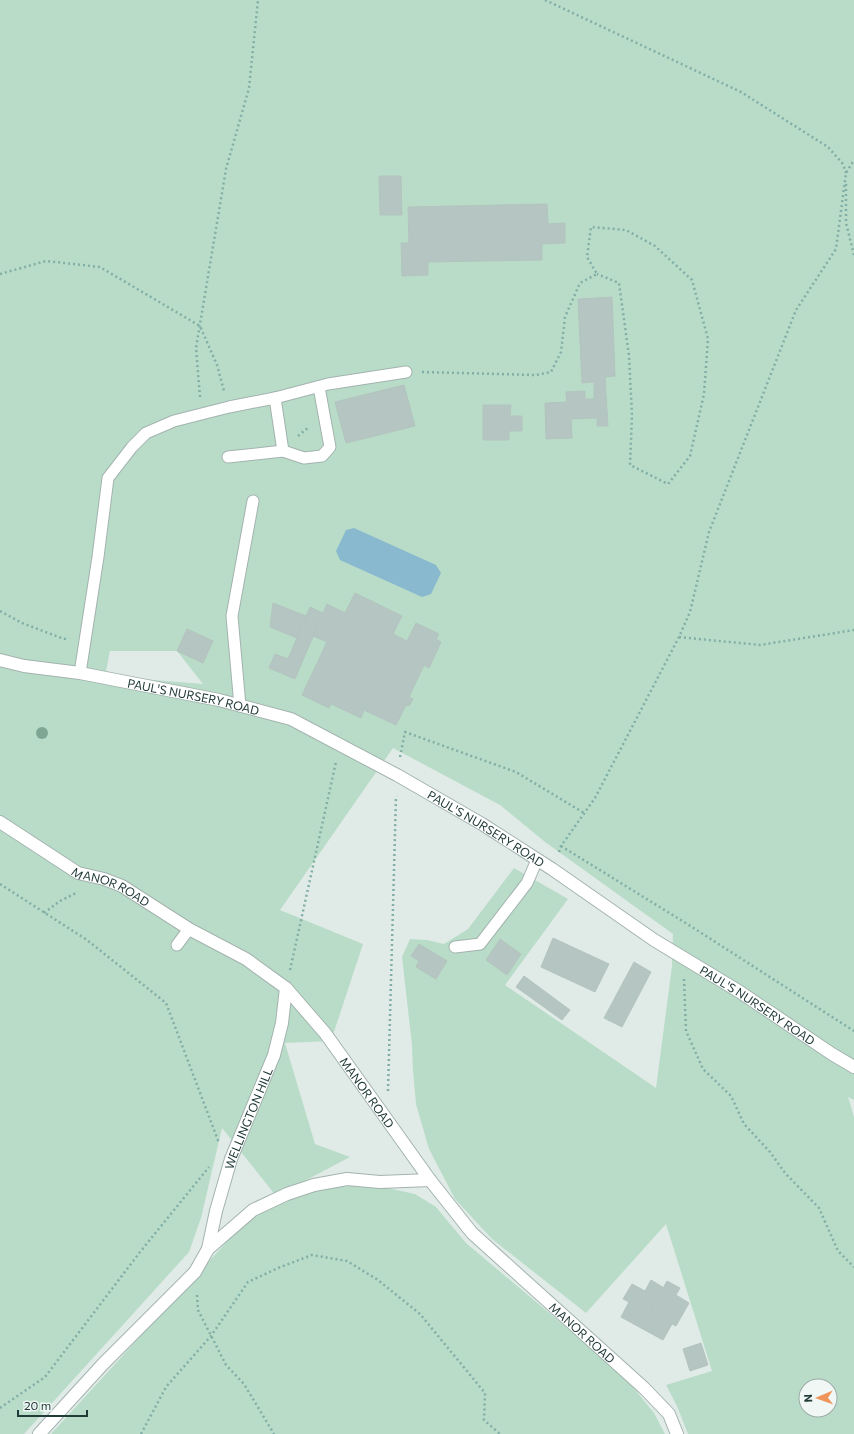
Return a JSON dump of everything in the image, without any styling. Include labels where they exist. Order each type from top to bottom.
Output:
[{"type":"street","name":"PAUL'S NURSERY ROAD","points":[[0,660],[24,666],[80,673],[219,700],[291,719],[397,775],[482,824],[538,860],[654,940],[740,992],[854,1067]]},
{"type":"street","name":"MANOR ROAD","points":[[0,822],[78,873],[104,878],[122,886],[189,929],[246,959],[286,988],[325,1033],[430,1180],[472,1233],[644,1388],[669,1414],[677,1434]]},
{"type":"street","name":"WELLINGTON HILL","points":[[39,1434],[103,1364],[195,1272],[208,1249],[216,1211],[231,1160],[274,1055],[282,1023],[286,988]]},
{"type":"street","name":"WELLINGTON HILL","points":[[208,1249],[253,1210],[287,1194],[314,1185],[347,1179],[380,1182],[430,1180]]},
{"type":"lane","points":[[80,673],[98,558],[108,478],[132,447],[146,433],[174,421],[229,407],[275,398],[319,386],[406,372]]},
{"type":"lane","points":[[228,457],[282,448],[304,458],[322,456],[330,447],[319,386]]},
{"type":"lane","points":[[275,398],[282,448]]},
{"type":"lane","points":[[240,706],[232,616],[253,501]]},
{"type":"lane","points":[[455,947],[480,944],[527,883],[538,860]]},
{"type":"lane","points":[[178,945],[189,929]]},
{"type":"path","points":[[201,414],[196,348],[226,169],[249,88],[258,0]]},
{"type":"path","points":[[545,0],[741,92],[828,147],[842,164],[846,173],[846,223],[854,255]]},
{"type":"path","points":[[854,160],[846,173],[836,248],[796,310],[709,532],[690,612],[679,637],[594,798],[561,846],[692,927],[854,1031]]},
{"type":"path","points":[[591,227],[626,230],[655,246],[692,280],[708,338],[704,394],[690,456],[668,484],[630,465],[632,415],[629,356],[619,283],[597,274],[587,257],[591,227]]},
{"type":"path","points":[[0,274],[46,261],[100,267],[200,326],[217,365],[229,407]]},
{"type":"path","points":[[406,372],[536,375],[551,372],[561,352],[565,317],[580,283],[597,274]]},
{"type":"path","points":[[282,448],[315,422],[325,420]]},
{"type":"path","points":[[0,611],[22,623],[64,640],[87,629]]},
{"type":"path","points":[[679,637],[760,645],[854,630]]},
{"type":"path","points":[[388,1122],[397,775],[405,732],[516,772],[584,813]]},
{"type":"path","points":[[286,988],[340,744]]},
{"type":"path","points":[[0,884],[87,940],[166,1003],[219,1143]]},
{"type":"path","points":[[44,913],[60,901],[78,892],[83,886]]},
{"type":"path","points":[[680,956],[685,987],[686,1031],[703,1069],[731,1096],[744,1124],[770,1152],[784,1173],[819,1208],[838,1251],[854,1267]]},
{"type":"path","points":[[0,1408],[45,1378],[140,1252],[212,1163]]},
{"type":"path","points":[[141,1434],[166,1387],[211,1336],[248,1282],[278,1268],[312,1255],[347,1261],[378,1280],[420,1314],[485,1392],[484,1420],[500,1434]]},
{"type":"green space","points":[[0,0],[854,0],[854,1100],[848,1097],[854,1117],[854,1434],[688,1434],[677,1406],[666,1385],[712,1371],[666,1224],[586,1313],[492,1239],[455,1199],[429,1149],[416,1104],[412,1045],[402,957],[410,939],[427,940],[444,944],[468,929],[514,868],[568,899],[505,985],[656,1088],[672,966],[673,934],[545,842],[500,805],[393,748],[280,910],[363,944],[331,1041],[285,1043],[315,1144],[350,1157],[276,1196],[222,1128],[201,1218],[189,1252],[24,1434],[0,1434]],"holes":[[[110,651],[177,651],[203,684],[105,676]]]},
{"type":"green space","points":[[358,1185],[383,1187],[415,1194],[436,1207],[466,1243],[624,1376],[654,1413],[665,1434],[51,1434],[233,1235],[274,1202],[321,1189]]},
{"type":"water","points":[[354,528],[436,565],[441,573],[431,594],[422,597],[340,560],[336,551],[346,530]]},
{"type":"building","points":[[379,176],[401,176],[402,215],[380,215]]},
{"type":"building","points":[[547,204],[548,224],[565,223],[565,243],[542,244],[542,260],[428,262],[428,275],[402,276],[401,243],[409,243],[408,207]]},
{"type":"building","points":[[612,297],[615,376],[605,377],[608,426],[597,426],[597,418],[571,419],[572,438],[546,439],[545,403],[567,402],[566,392],[585,391],[585,399],[594,399],[594,382],[582,383],[578,299]]},
{"type":"building","points":[[404,385],[415,426],[346,443],[335,402]]},
{"type":"building","points":[[483,405],[511,405],[510,416],[522,416],[522,431],[509,431],[509,440],[483,440]]},
{"type":"building","points":[[355,593],[402,616],[393,634],[407,641],[416,623],[439,634],[436,639],[441,642],[429,668],[424,665],[409,697],[413,699],[409,706],[406,705],[396,725],[364,710],[361,718],[331,704],[329,708],[302,695],[327,642],[313,636],[327,604],[345,613]]},
{"type":"building","points":[[273,603],[306,616],[297,638],[270,627]]},
{"type":"building","points":[[310,607],[323,613],[295,679],[269,668],[275,654],[288,659]]},
{"type":"building","points":[[187,629],[213,641],[203,663],[177,651]]},
{"type":"building","points":[[553,938],[609,964],[595,992],[541,967]]},
{"type":"building","points":[[500,939],[521,954],[507,975],[486,960]]},
{"type":"building","points":[[419,944],[447,961],[436,979],[416,967],[419,961],[411,956]]},
{"type":"building","points":[[634,962],[651,972],[622,1027],[604,1018]]},
{"type":"building","points":[[524,976],[570,1010],[562,1020],[516,987]]},
{"type":"building","points":[[651,1280],[664,1288],[641,1328],[621,1317],[629,1302],[623,1299],[632,1284],[645,1291]]},
{"type":"building","points":[[667,1281],[680,1288],[676,1295],[689,1303],[676,1326],[672,1324],[663,1340],[641,1328]]},
{"type":"building","points":[[701,1343],[708,1365],[690,1371],[683,1349]]}]
